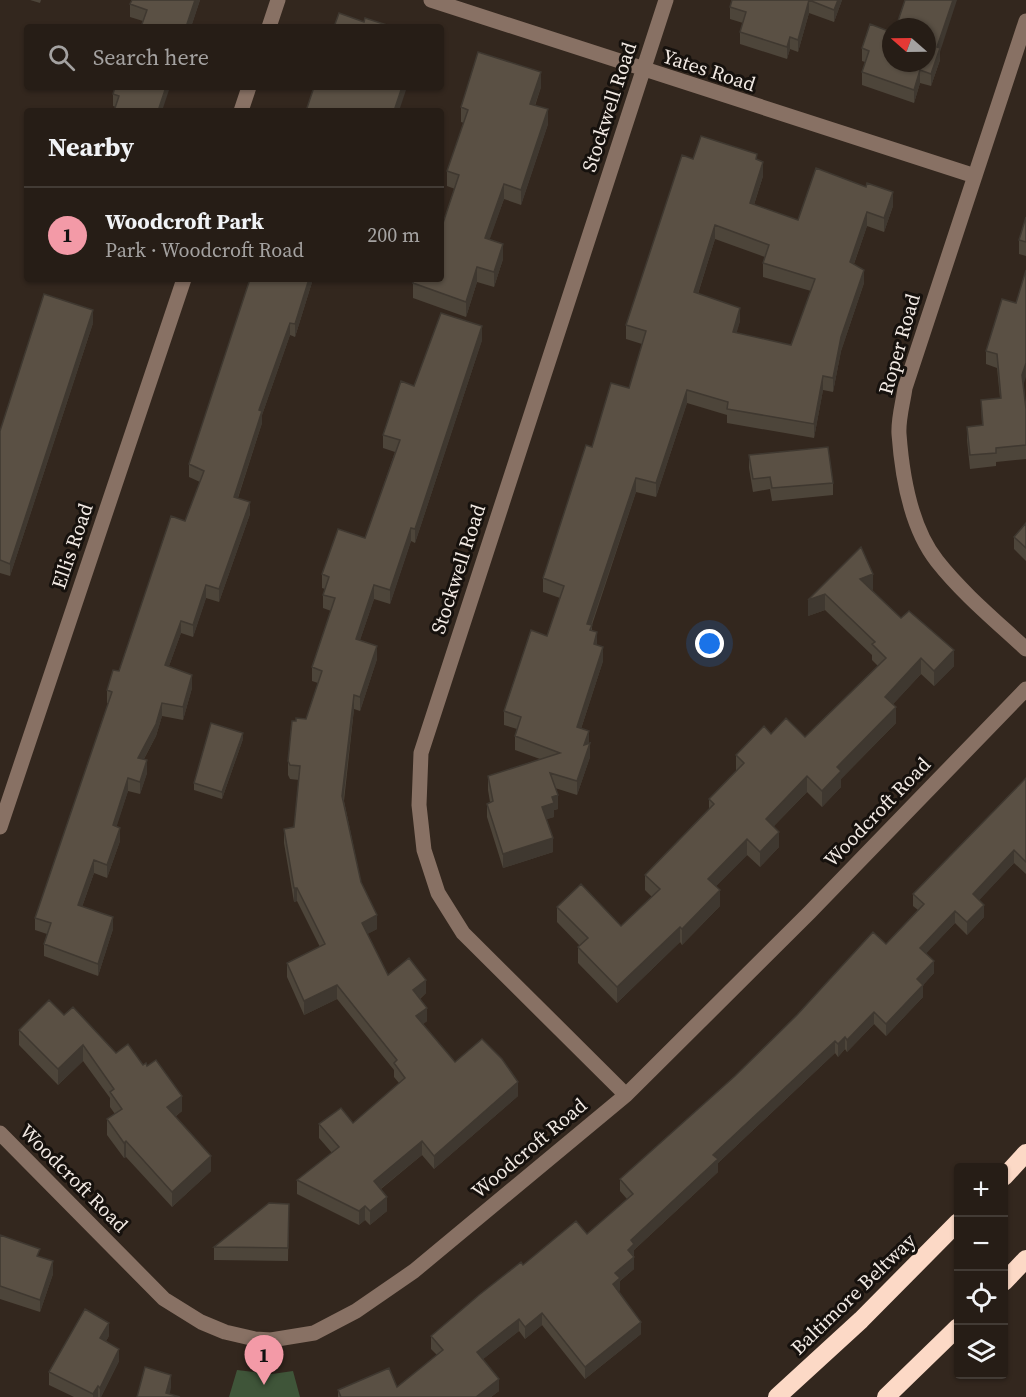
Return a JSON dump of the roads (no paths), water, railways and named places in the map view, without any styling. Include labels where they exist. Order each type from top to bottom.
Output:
[{"type":"highway","points":[[1008,1172],[1026,1153]]},
{"type":"highway","name":"Baltimore Beltway","points":[[777,1397],[861,1320],[954,1226]]},
{"type":"highway","points":[[1008,1277],[1026,1259]]},
{"type":"highway","points":[[886,1397],[954,1331]]},
{"type":"street","points":[[270,24],[278,0]]},
{"type":"street","name":"Yates Road","points":[[431,0],[975,176]]},
{"type":"street","name":"Stockwell Road","points":[[626,1095],[463,933],[438,893],[424,850],[419,805],[421,753],[437,700],[666,0]]},
{"type":"street","name":"Roper Road","points":[[1026,21],[905,388],[899,432],[905,480],[918,524],[936,560],[966,593],[1026,649]]},
{"type":"street","points":[[242,108],[248,90]]},
{"type":"street","name":"Ellis Road","points":[[0,827],[183,282]]},
{"type":"street","name":"Woodcroft Road","points":[[0,1133],[164,1299],[201,1322],[225,1332],[271,1340],[314,1333],[356,1311],[414,1271],[626,1095],[810,912],[1026,689]]},
{"type":"place","name":"Woodcroft Park","points":[[264,1385]]}]
